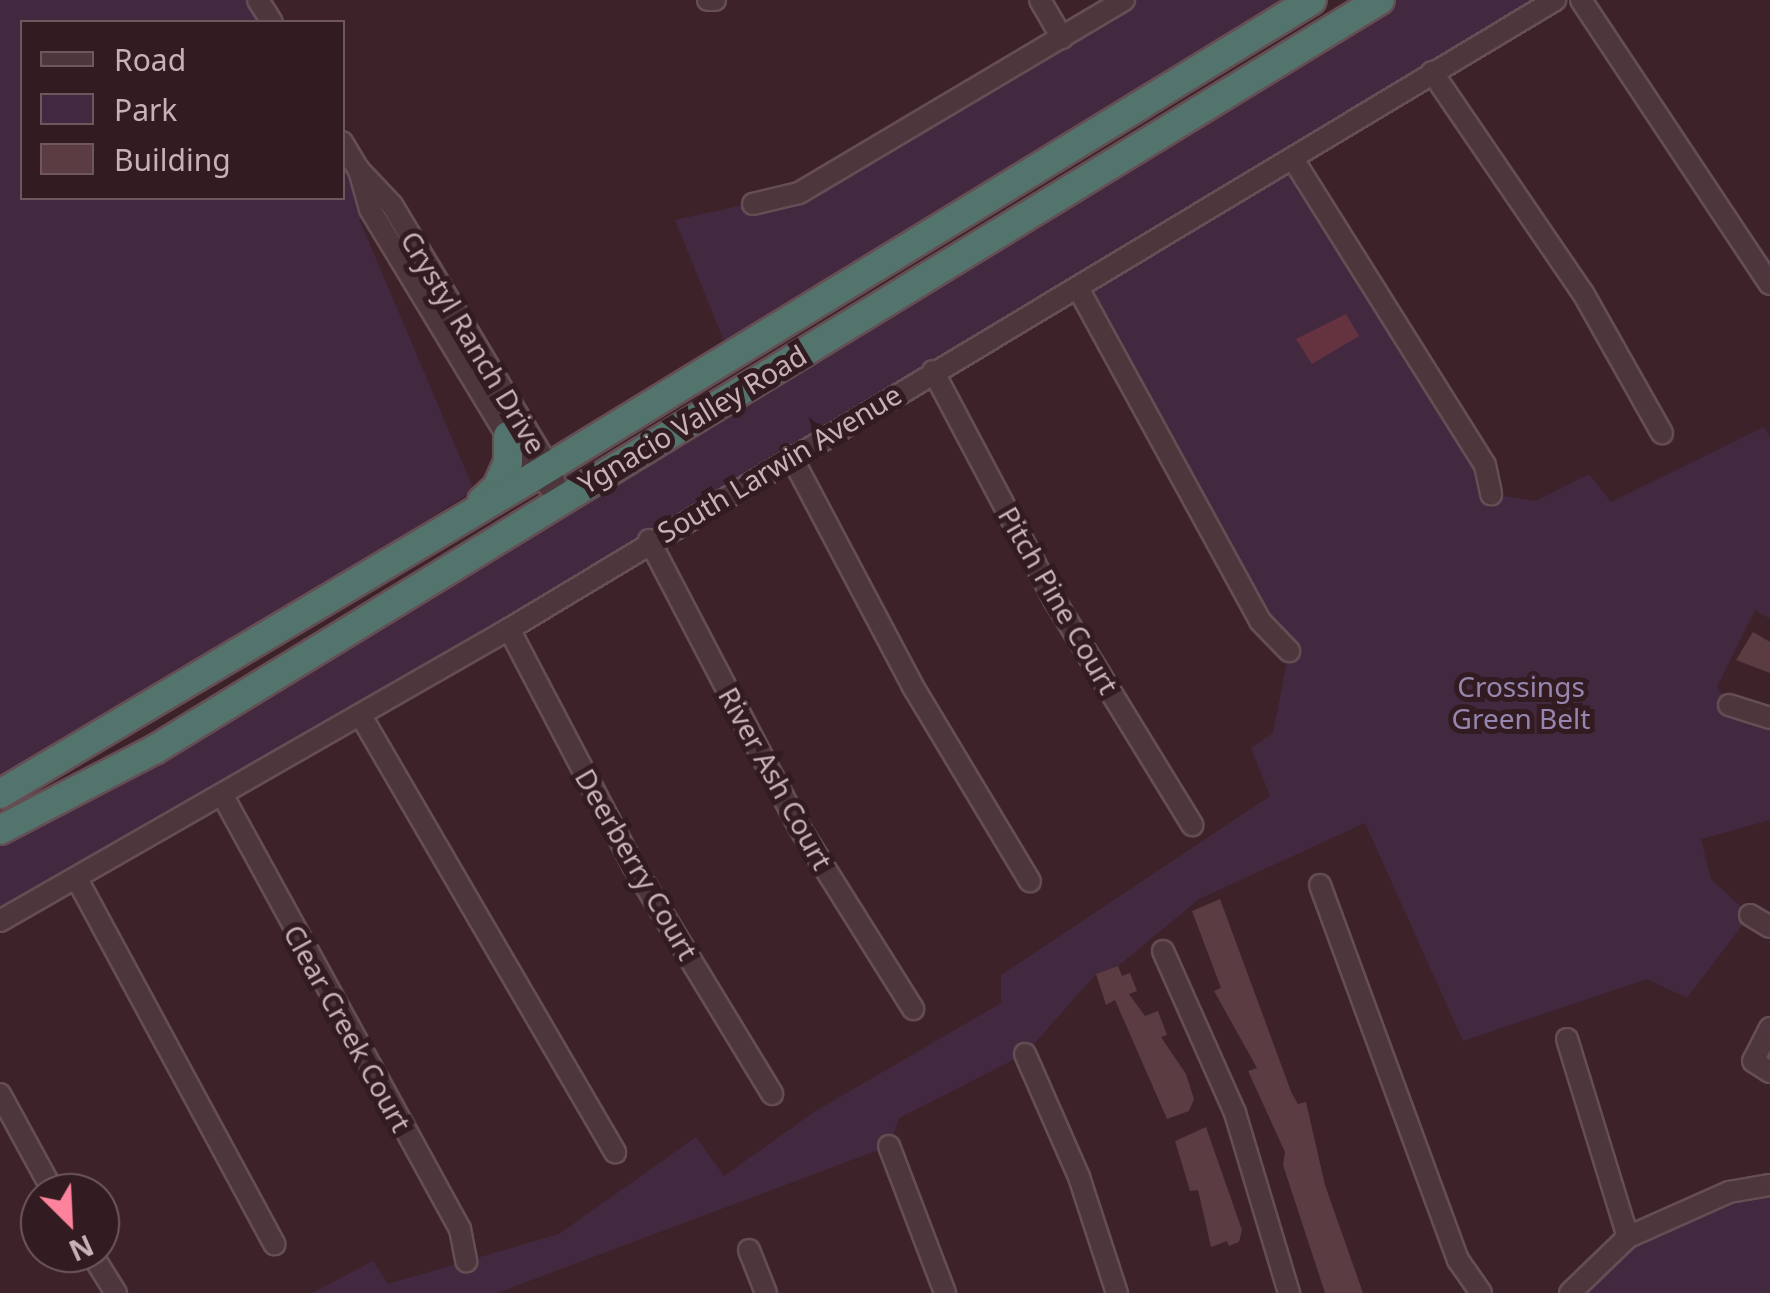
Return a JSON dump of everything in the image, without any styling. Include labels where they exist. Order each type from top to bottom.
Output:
[{"type":"highway","name":"Ygnacio Valley Road","points":[[0,794],[541,472],[1312,0]]},
{"type":"highway","name":"Ygnacio Valley Road","points":[[0,830],[154,750],[1380,0]]},
{"type":"highway","points":[[463,518],[498,487],[508,462],[508,436]]},
{"type":"street","points":[[1040,0],[1062,38]]},
{"type":"street","points":[[752,204],[799,193],[1124,0]]},
{"type":"street","name":"South Larwin Avenue","points":[[0,921],[224,798],[933,371],[1079,290],[1555,0]]},
{"type":"street","points":[[1581,0],[1770,284]]},
{"type":"street","points":[[1432,72],[1583,292],[1662,433]]},
{"type":"street","name":"Crystyl Ranch Drive","points":[[345,147],[358,170],[370,209],[508,436],[561,498]]},
{"type":"street","points":[[1292,159],[1476,450],[1491,494]]},
{"type":"street","name":"Crystyl Ranch Drive","points":[[358,170],[392,204],[541,472]]},
{"type":"street","points":[[1079,290],[1260,621],[1289,651]]},
{"type":"street","name":"Pitch Pine Court","points":[[933,371],[1056,601],[1192,825]]},
{"type":"street","points":[[791,456],[912,685],[1030,882]]},
{"type":"street","name":"River Ash Court","points":[[649,540],[798,827],[913,1009]]},
{"type":"street","name":"Deerberry Court","points":[[509,629],[633,865],[772,1094]]},
{"type":"street","points":[[1729,705],[1770,718]]},
{"type":"street","points":[[361,716],[614,1152]]},
{"type":"street","name":"Clear Creek Court","points":[[224,798],[460,1229],[466,1261]]},
{"type":"street","points":[[78,881],[274,1244]]},
{"type":"street","points":[[1320,885],[1458,1260],[1482,1293]]},
{"type":"street","points":[[1750,915],[1770,927]]},
{"type":"street","points":[[1163,951],[1234,1113],[1288,1293]]},
{"type":"street","points":[[1770,1028],[1753,1062],[1770,1072]]},
{"type":"street","points":[[1568,1040],[1628,1237]]},
{"type":"street","points":[[1025,1054],[1079,1177],[1117,1293]]},
{"type":"street","points":[[0,1094],[43,1173]]},
{"type":"street","points":[[889,1146],[945,1293]]},
{"type":"street","points":[[1570,1293],[1628,1237],[1729,1192],[1770,1185]]},
{"type":"street","points":[[749,1250],[766,1293]]},
{"type":"green space","points":[[0,0],[258,0],[271,20],[20,20],[20,200],[345,200],[345,146],[359,170],[360,221],[474,490],[0,794]]},
{"type":"green space","points":[[1124,0],[1312,0],[730,356],[675,220],[799,193]]},
{"type":"green space","name":"Crossings Green Belt","points":[[1380,0],[1555,0],[1293,159],[1491,494],[1536,501],[1589,474],[1611,502],[1764,427],[1770,438],[1770,619],[1755,610],[1717,687],[1729,705],[1770,718],[1770,820],[1701,839],[1711,879],[1750,915],[1687,998],[1647,979],[1463,1041],[1365,823],[1199,899],[1118,966],[1096,974],[1025,1054],[899,1118],[889,1146],[497,1293],[312,1293],[373,1261],[388,1284],[559,1234],[696,1137],[724,1176],[814,1112],[1001,1003],[1001,975],[1270,796],[1251,748],[1273,733],[1289,651],[1079,291],[0,921],[0,830]]},
{"type":"green space","points":[[1770,1185],[1770,1293],[1570,1293],[1628,1237]]},
{"type":"shaded area","points":[[1346,314],[1359,336],[1312,364],[1296,339]]},
{"type":"building","points":[[1753,632],[1770,642],[1770,673],[1736,660]]},
{"type":"building","points":[[1220,899],[1292,1094],[1298,1104],[1306,1102],[1325,1185],[1363,1293],[1325,1293],[1283,1165],[1285,1152],[1248,1071],[1257,1068],[1214,991],[1221,988],[1192,911]]},
{"type":"building","points":[[1118,966],[1122,976],[1130,973],[1137,991],[1129,994],[1145,1016],[1158,1011],[1167,1035],[1161,1037],[1186,1074],[1194,1099],[1189,1111],[1167,1119],[1115,1000],[1106,1005],[1096,974]]},
{"type":"building","points":[[1206,1127],[1242,1230],[1239,1242],[1229,1246],[1227,1241],[1211,1247],[1198,1190],[1190,1191],[1175,1141]]}]
